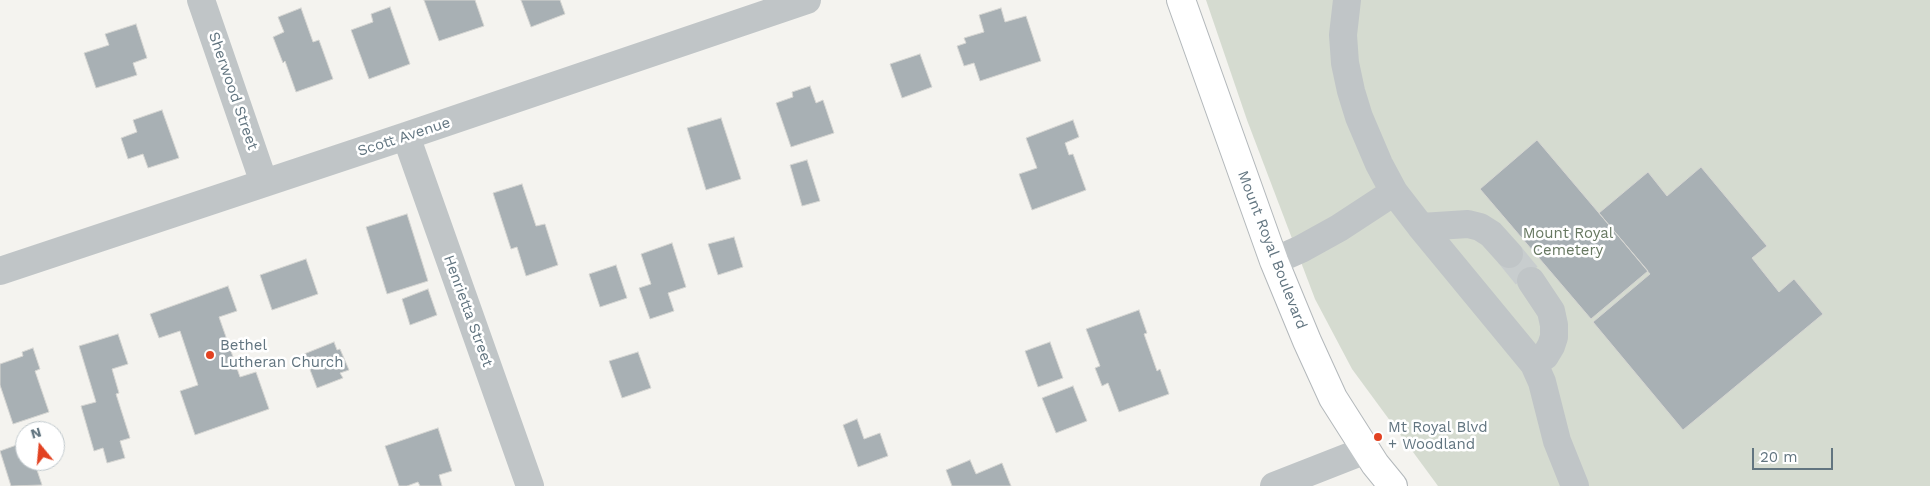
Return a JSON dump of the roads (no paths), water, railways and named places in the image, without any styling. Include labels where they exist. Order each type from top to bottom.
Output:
[{"type":"main road","name":"Mount Royal Boulevard","points":[[1181,0],[1274,261],[1332,398],[1392,486]]},
{"type":"street","name":"Sherwood Street","points":[[201,0],[264,183]]},
{"type":"street","name":"Scott Avenue","points":[[0,271],[807,0]]},
{"type":"street","points":[[1347,0],[1344,35],[1345,63],[1351,91],[1379,164],[1394,192],[1421,227],[1534,364],[1542,382],[1557,440],[1574,486]]},
{"type":"street","name":"Henrietta Street","points":[[406,136],[530,486]]},
{"type":"street","points":[[1274,261],[1339,228],[1394,192]]},
{"type":"street","points":[[1421,227],[1468,224],[1480,227],[1491,234],[1509,254]]},
{"type":"street","points":[[1531,281],[1551,311],[1554,325],[1554,337],[1546,356],[1534,364]]},
{"type":"street","points":[[1274,486],[1366,450]]},
{"type":"tunnel","points":[[1509,254],[1531,281]]},
{"type":"place","name":"Bethel Lutheran Church","points":[[210,355]]},
{"type":"place","name":"Mt Royal Blvd + Woodland","points":[[1378,437]]},
{"type":"park label","name":"Mount Royal Cemetery","points":[[1568,242]]}]
